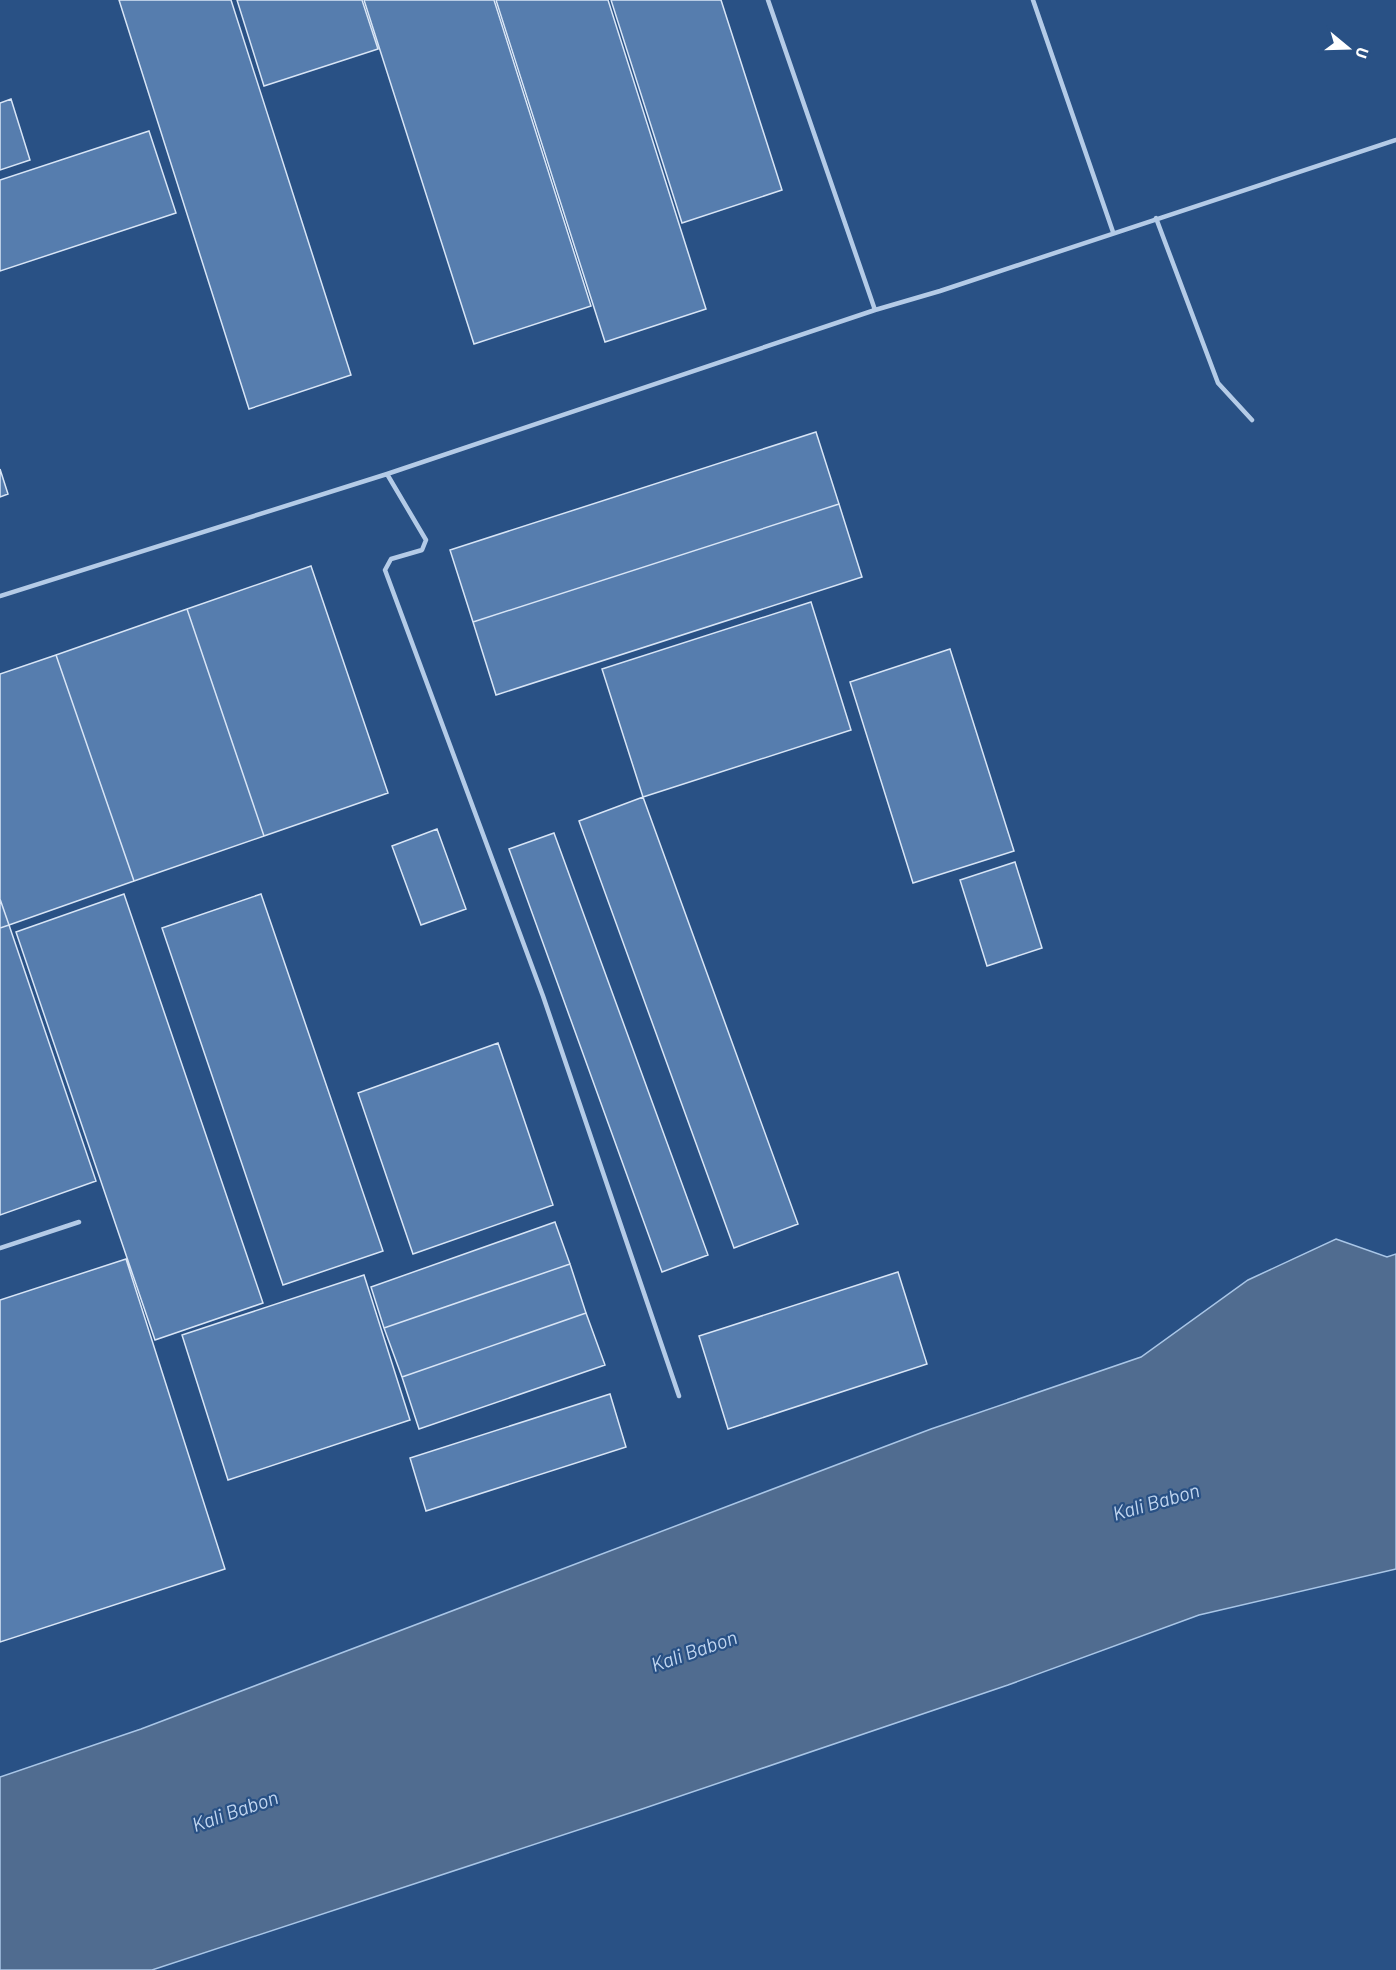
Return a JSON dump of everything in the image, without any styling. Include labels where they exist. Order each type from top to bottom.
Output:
[{"type":"lane","points":[[768,0],[875,310]]},
{"type":"lane","points":[[1033,0],[1113,232]]},
{"type":"lane","points":[[0,596],[387,474],[875,310],[940,291],[1396,140]]},
{"type":"lane","points":[[1156,218],[1218,383],[1252,420]]},
{"type":"lane","points":[[387,474],[426,540],[422,550],[391,559],[385,570],[543,996],[679,1396]]},
{"type":"lane","points":[[0,1248],[79,1222]]},
{"type":"water","name":"Kali Babon","points":[[1336,1239],[1387,1257],[1396,1254],[1396,1569],[1199,1615],[1008,1685],[642,1809],[152,1970],[0,1970],[0,1777],[141,1729],[931,1429],[1141,1357],[1248,1280]]},
{"type":"building","points":[[119,0],[231,0],[351,375],[249,409]]},
{"type":"building","points":[[237,0],[362,0],[378,49],[264,86]]},
{"type":"building","points":[[364,0],[494,0],[591,306],[474,344]]},
{"type":"building","points":[[496,0],[608,0],[706,309],[605,342]]},
{"type":"building","points":[[611,0],[721,0],[782,190],[682,223]]},
{"type":"building","points":[[11,99],[30,160],[0,170],[0,103]]},
{"type":"building","points":[[149,131],[176,213],[0,271],[0,180]]},
{"type":"building","points":[[816,432],[839,504],[473,622],[450,550]]},
{"type":"building","points":[[0,469],[8,494],[0,497]]},
{"type":"building","points":[[839,504],[862,577],[496,695],[473,622]]},
{"type":"building","points":[[311,566],[388,793],[264,836],[187,609]]},
{"type":"building","points":[[811,602],[851,730],[643,797],[602,669]]},
{"type":"building","points":[[187,609],[264,836],[134,881],[56,655]]},
{"type":"building","points":[[950,649],[1014,851],[913,883],[850,682]]},
{"type":"building","points":[[56,655],[134,881],[9,925],[0,899],[0,674]]},
{"type":"building","points":[[643,797],[798,1224],[734,1248],[579,821]]},
{"type":"building","points":[[437,829],[466,909],[421,925],[392,846]]},
{"type":"building","points":[[554,833],[708,1255],[662,1272],[509,849]]},
{"type":"building","points":[[1015,862],[1042,948],[987,966],[960,880]]},
{"type":"building","points":[[124,894],[263,1303],[155,1340],[16,932]]},
{"type":"building","points":[[261,894],[383,1251],[283,1285],[162,928]]},
{"type":"building","points":[[0,899],[9,925],[0,928]]},
{"type":"building","points":[[9,925],[96,1181],[0,1215],[0,928]]},
{"type":"building","points":[[498,1043],[553,1205],[413,1254],[358,1093]]},
{"type":"building","points":[[555,1222],[570,1264],[384,1328],[371,1287]]},
{"type":"building","points":[[126,1259],[225,1569],[0,1642],[0,1300]]},
{"type":"building","points":[[570,1264],[586,1313],[402,1377],[384,1328]]},
{"type":"building","points":[[898,1272],[927,1364],[728,1429],[699,1336]]},
{"type":"building","points":[[364,1275],[410,1420],[228,1480],[182,1335]]},
{"type":"building","points":[[586,1313],[605,1365],[419,1429],[402,1377]]},
{"type":"building","points":[[610,1394],[626,1447],[426,1511],[410,1458]]}]
